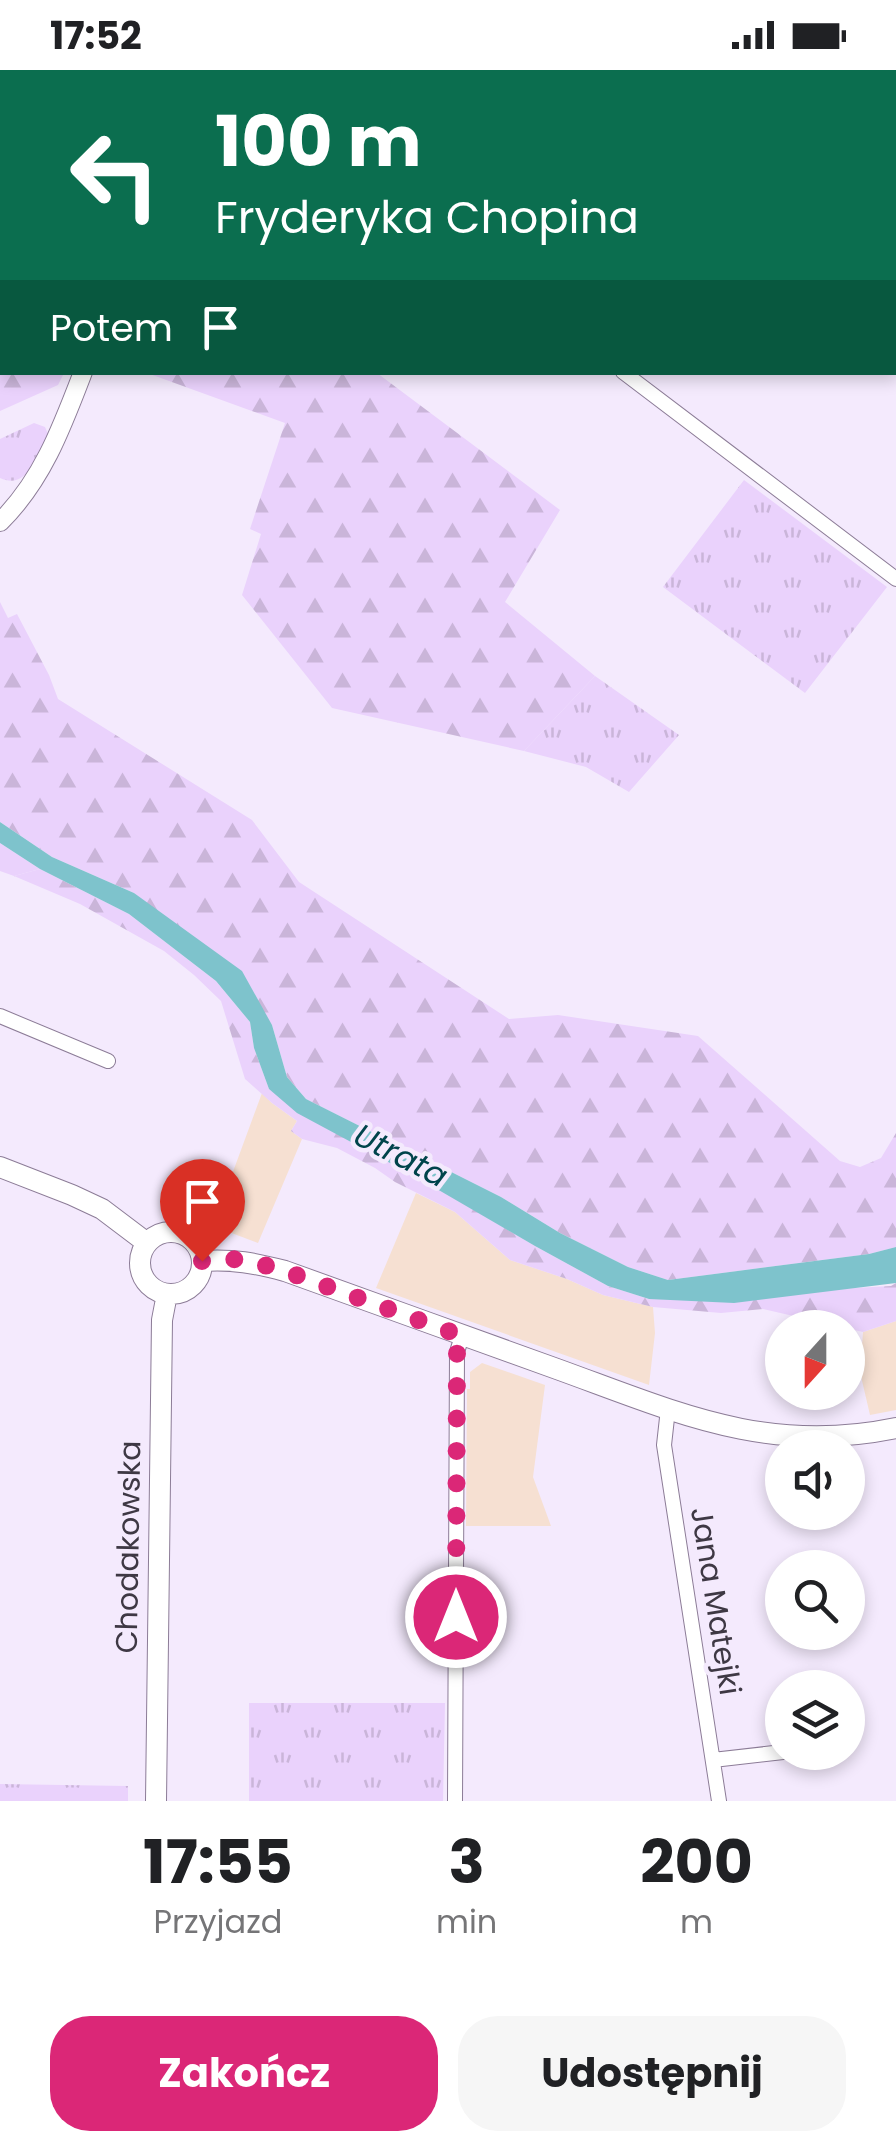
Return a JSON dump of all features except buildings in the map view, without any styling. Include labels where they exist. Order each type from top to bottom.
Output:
[{"type":"main road","points":[[0,1167],[102,1209],[147,1243]]},
{"type":"main road","points":[[166,1232],[193,1241],[202,1261],[192,1286],[167,1294],[152,1287],[142,1274],[140,1258],[147,1243],[166,1232]]},
{"type":"main road","points":[[202,1261],[250,1261],[285,1271],[726,1427],[785,1436],[830,1437],[896,1428]]},
{"type":"main road","name":"Chodakowska","points":[[156,1801],[161,1355],[167,1294]]},
{"type":"street","points":[[0,522],[19,504],[38,475],[58,436],[81,375]]},
{"type":"street","points":[[627,375],[896,579]]},
{"type":"street","points":[[0,1016],[108,1062]]},
{"type":"street","points":[[454,1801],[457,1352],[462,1336]]},
{"type":"street","name":"Jana Matejki","points":[[668,1408],[664,1445],[719,1801]]},
{"type":"street","points":[[713,1760],[765,1754]]},
{"type":"shaded area","points":[[262,1093],[297,1121],[291,1131],[302,1139],[258,1243],[213,1226]]},
{"type":"shaded area","points":[[416,1193],[455,1212],[510,1260],[603,1295],[653,1307],[655,1333],[649,1385],[376,1288]]},
{"type":"shaded area","points":[[896,1321],[896,1410],[870,1415],[865,1394],[865,1331]]},
{"type":"shaded area","points":[[482,1363],[545,1385],[533,1477],[551,1526],[466,1526],[467,1389],[470,1372]]},
{"type":"green space","points":[[0,375],[63,375],[58,385],[0,411]]},
{"type":"green space","points":[[153,375],[380,375],[560,510],[505,602],[595,676],[524,751],[332,708],[242,595],[261,534],[250,529],[285,423]]},
{"type":"green space","points":[[34,423],[45,427],[49,436],[36,461],[18,480],[0,478],[0,439]]},
{"type":"green space","points":[[744,480],[887,587],[805,693],[663,587]]},
{"type":"green space","points":[[0,602],[8,618],[17,614],[58,699],[252,820],[299,882],[509,1019],[558,1015],[698,1036],[840,1161],[860,1167],[881,1158],[896,1133],[896,1247],[869,1254],[668,1280],[628,1267],[560,1233],[501,1197],[306,1099],[287,1077],[272,1025],[134,893],[52,857],[0,822]]},
{"type":"green space","points":[[595,676],[679,735],[629,792],[586,767],[524,751]]},
{"type":"green space","points":[[0,843],[40,869],[14,876],[0,871]]},
{"type":"green space","points":[[40,869],[129,914],[216,981],[250,1022],[254,1048],[269,1089],[608,1286],[649,1299],[896,1283],[896,1321],[865,1331],[865,1310],[763,1309],[721,1313],[653,1307],[603,1295],[510,1260],[455,1212],[337,1148],[302,1139],[291,1131],[297,1121],[245,1079],[221,1001],[164,951],[80,904],[14,876]]},
{"type":"green space","points":[[249,1703],[445,1703],[443,1801],[249,1801]]},
{"type":"green space","points":[[0,1784],[128,1786],[128,1801],[0,1801]]},
{"type":"water","name":"Utrata","points":[[0,822],[52,857],[134,893],[242,971],[272,1025],[287,1077],[306,1099],[501,1197],[560,1233],[628,1267],[668,1280],[869,1254],[896,1247],[896,1283],[734,1303],[649,1299],[608,1286],[297,1113],[269,1089],[254,1048],[250,1022],[216,981],[129,914],[40,869],[0,843]]},
{"type":"route","points":[[202,1261],[250,1261],[285,1271],[462,1336],[457,1352],[456,1617]]}]
